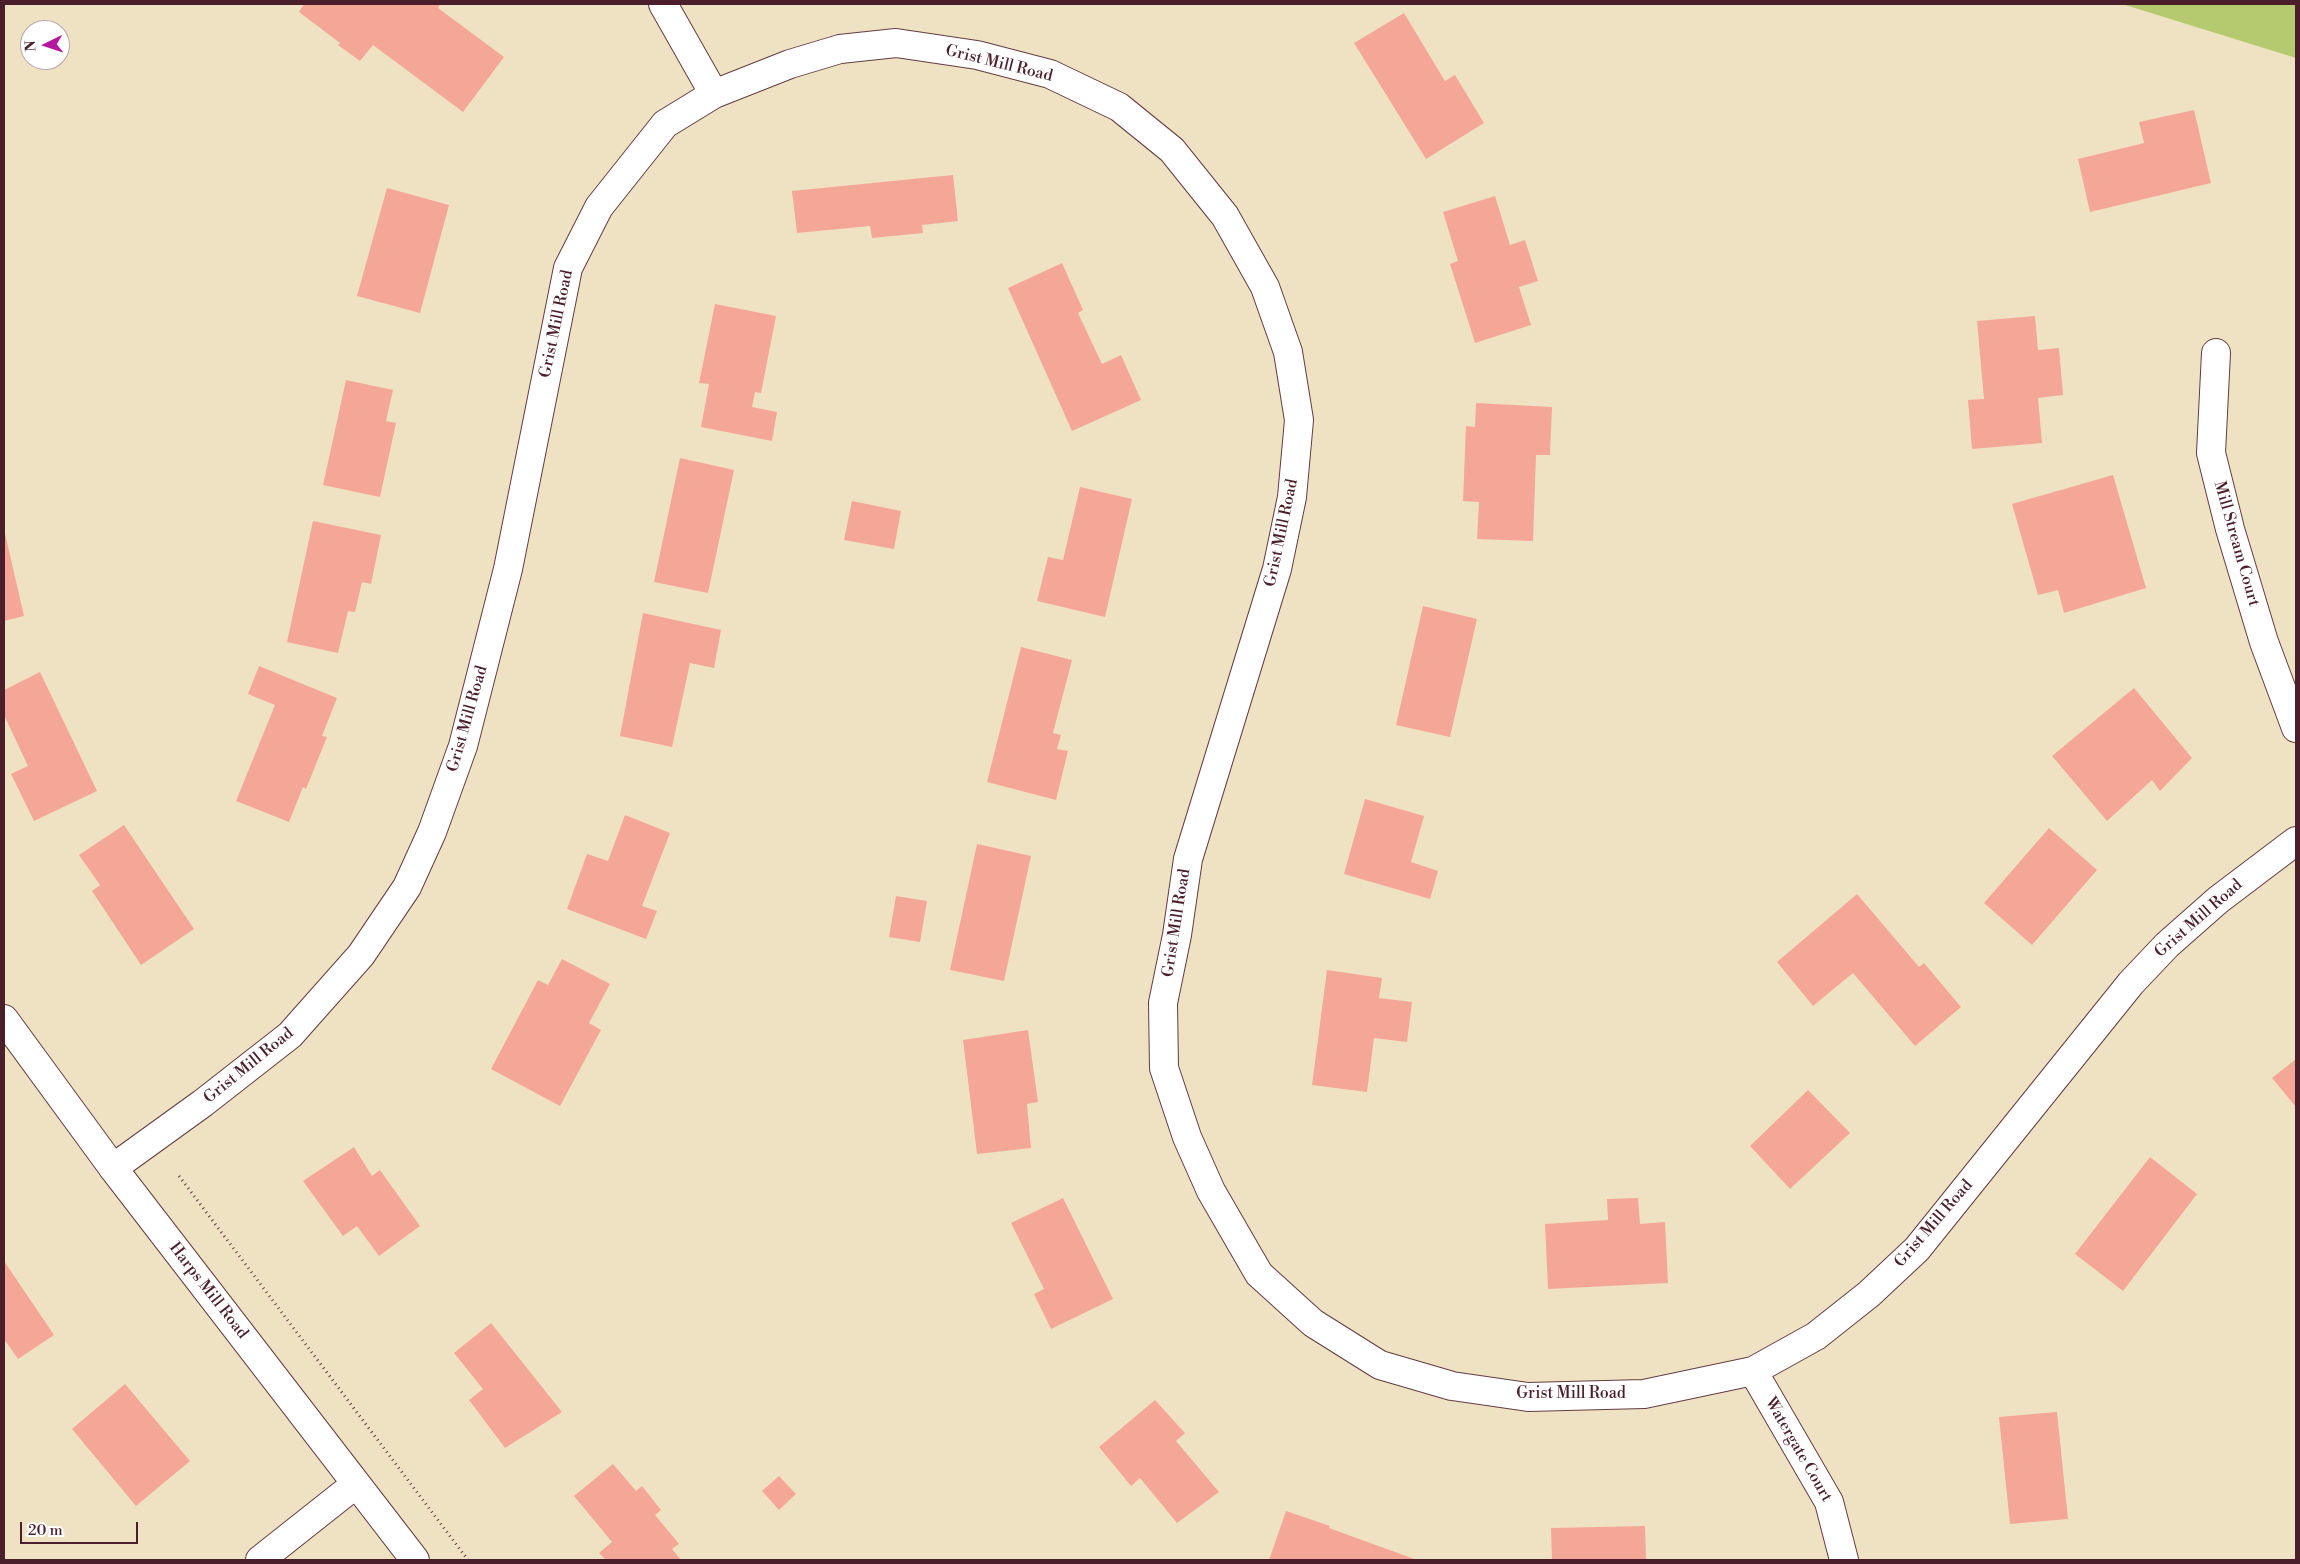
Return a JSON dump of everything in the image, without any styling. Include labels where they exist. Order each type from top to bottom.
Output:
[{"type":"street","points":[[662,4],[714,94]]},
{"type":"street","name":"Grist Mill Road","points":[[113,1168],[203,1103],[290,1035],[361,955],[407,887],[432,832],[463,746],[508,569],[568,268],[599,207],[636,158],[665,124],[714,94],[790,64],[840,49],[896,43],[976,55],[1050,74],[1119,107],[1172,150],[1226,216],[1265,287],[1288,352],[1299,420],[1292,497],[1277,570],[1188,859],[1177,935],[1163,1003],[1164,1068],[1188,1137],[1211,1191],[1259,1274],[1313,1323],[1380,1365],[1452,1386],[1528,1397],[1644,1394],[1753,1371],[1816,1336],[1869,1294],[1917,1249],[2131,983],[2167,945],[2218,900],[2296,841]]},
{"type":"street","name":"Mill Stream Court","points":[[2216,353],[2211,453],[2230,529],[2264,642],[2296,728]]},
{"type":"street","name":"Harps Mill Road","points":[[4,1019],[113,1168],[416,1560]]},
{"type":"street","name":"Watergate Court","points":[[1753,1371],[1829,1502],[1844,1560]]},
{"type":"street","points":[[260,1560],[356,1484]]},
{"type":"path","points":[[178,1176],[468,1560]]},
{"type":"green space","points":[[2122,4],[2296,4],[2296,58]]},
{"type":"building","points":[[304,4],[440,4],[438,8],[504,57],[463,112],[373,45],[360,61],[338,45],[340,43],[299,12]]},
{"type":"building","points":[[1404,13],[1445,81],[1455,75],[1484,123],[1426,159],[1354,43]]},
{"type":"building","points":[[2194,110],[2211,183],[2090,212],[2078,159],[2144,143],[2139,122]]},
{"type":"building","points":[[953,175],[958,221],[922,225],[923,233],[872,238],[870,226],[797,233],[792,191]]},
{"type":"building","points":[[387,188],[449,205],[420,313],[357,296]]},
{"type":"building","points":[[1495,196],[1510,245],[1525,240],[1538,281],[1519,287],[1531,325],[1475,343],[1450,264],[1458,261],[1443,212]]},
{"type":"building","points":[[1062,263],[1083,310],[1078,313],[1102,364],[1121,355],[1141,400],[1072,431],[1008,288]]},
{"type":"building","points":[[715,304],[776,316],[761,393],[755,392],[752,407],[777,412],[772,441],[701,427],[709,384],[699,383]]},
{"type":"building","points":[[2035,316],[2038,350],[2059,348],[2063,395],[2038,398],[2042,443],[1972,449],[1968,400],[1984,399],[1977,321]]},
{"type":"building","points":[[346,380],[393,390],[386,421],[396,423],[380,497],[323,485]]},
{"type":"building","points":[[1476,403],[1552,407],[1550,455],[1536,455],[1533,541],[1477,539],[1479,502],[1463,501],[1466,426],[1475,427]]},
{"type":"building","points":[[680,458],[734,470],[708,593],[654,582]]},
{"type":"building","points":[[2113,475],[2146,588],[2064,613],[2058,590],[2038,595],[2012,504]]},
{"type":"building","points":[[1080,487],[1132,499],[1105,617],[1037,601],[1048,557],[1063,560]]},
{"type":"building","points":[[852,501],[901,511],[894,549],[844,540]]},
{"type":"building","points":[[313,521],[381,535],[371,584],[362,582],[355,612],[348,611],[338,653],[287,642]]},
{"type":"building","points":[[4,529],[24,616],[4,621]]},
{"type":"building","points":[[1423,606],[1477,619],[1450,737],[1396,725]]},
{"type":"building","points":[[643,613],[721,630],[714,668],[690,663],[672,747],[620,736]]},
{"type":"building","points":[[1021,647],[1072,660],[1053,733],[1061,735],[1057,749],[1068,751],[1056,800],[987,782]]},
{"type":"building","points":[[259,666],[337,698],[322,736],[327,737],[306,789],[303,787],[289,822],[236,801],[275,705],[248,694]]},
{"type":"building","points":[[40,672],[97,791],[34,821],[11,774],[28,766],[4,715],[4,690]]},
{"type":"building","points":[[2134,688],[2192,758],[2160,791],[2152,780],[2107,821],[2052,756]]},
{"type":"building","points":[[1365,799],[1424,816],[1411,862],[1438,871],[1430,899],[1344,874]]},
{"type":"building","points":[[625,815],[670,833],[642,906],[657,911],[646,939],[567,909],[587,854],[608,861]]},
{"type":"building","points":[[124,825],[194,929],[141,965],[92,891],[100,885],[79,855]]},
{"type":"building","points":[[2049,828],[2097,870],[2032,945],[1984,903]]},
{"type":"building","points":[[977,844],[1031,856],[1004,981],[950,970]]},
{"type":"building","points":[[1857,894],[1919,967],[1924,963],[1961,1007],[1915,1046],[1853,973],[1813,1006],[1777,962]]},
{"type":"building","points":[[896,896],[927,901],[920,942],[889,937]]},
{"type":"building","points":[[562,959],[610,984],[589,1023],[601,1030],[560,1106],[491,1069],[538,980],[548,985]]},
{"type":"building","points":[[1327,970],[1382,978],[1379,998],[1412,1002],[1407,1042],[1374,1038],[1367,1092],[1312,1085]]},
{"type":"building","points":[[1028,1030],[1038,1102],[1027,1104],[1031,1148],[977,1154],[963,1040]]},
{"type":"building","points":[[2296,1059],[2296,1107],[2272,1078]]},
{"type":"building","points":[[1808,1090],[1850,1133],[1790,1189],[1750,1146]]},
{"type":"building","points":[[354,1147],[372,1176],[380,1170],[420,1226],[379,1256],[357,1226],[343,1236],[303,1181]]},
{"type":"building","points":[[2150,1157],[2197,1194],[2123,1291],[2075,1254]]},
{"type":"building","points":[[1063,1198],[1113,1299],[1051,1329],[1034,1294],[1044,1289],[1011,1223]]},
{"type":"building","points":[[1638,1198],[1640,1224],[1665,1222],[1668,1283],[1548,1289],[1545,1224],[1608,1220],[1607,1199]]},
{"type":"building","points":[[4,1261],[54,1335],[18,1359],[4,1339]]},
{"type":"building","points":[[491,1323],[562,1412],[505,1448],[469,1400],[483,1389],[454,1353]]},
{"type":"building","points":[[125,1384],[190,1461],[136,1506],[72,1429]]},
{"type":"building","points":[[1155,1400],[1185,1433],[1176,1441],[1219,1492],[1177,1523],[1140,1478],[1131,1486],[1099,1447]]},
{"type":"building","points":[[2057,1412],[2068,1519],[2010,1524],[1999,1417]]},
{"type":"building","points":[[613,1464],[636,1491],[642,1486],[661,1510],[655,1515],[679,1544],[672,1549],[681,1560],[606,1560],[599,1553],[612,1542],[574,1496]]},
{"type":"building","points":[[779,1476],[796,1494],[779,1510],[762,1491]]},
{"type":"building","points":[[1286,1511],[1330,1526],[1329,1528],[1417,1560],[1269,1560]]},
{"type":"building","points":[[1645,1526],[1646,1560],[1552,1560],[1551,1528]]}]
